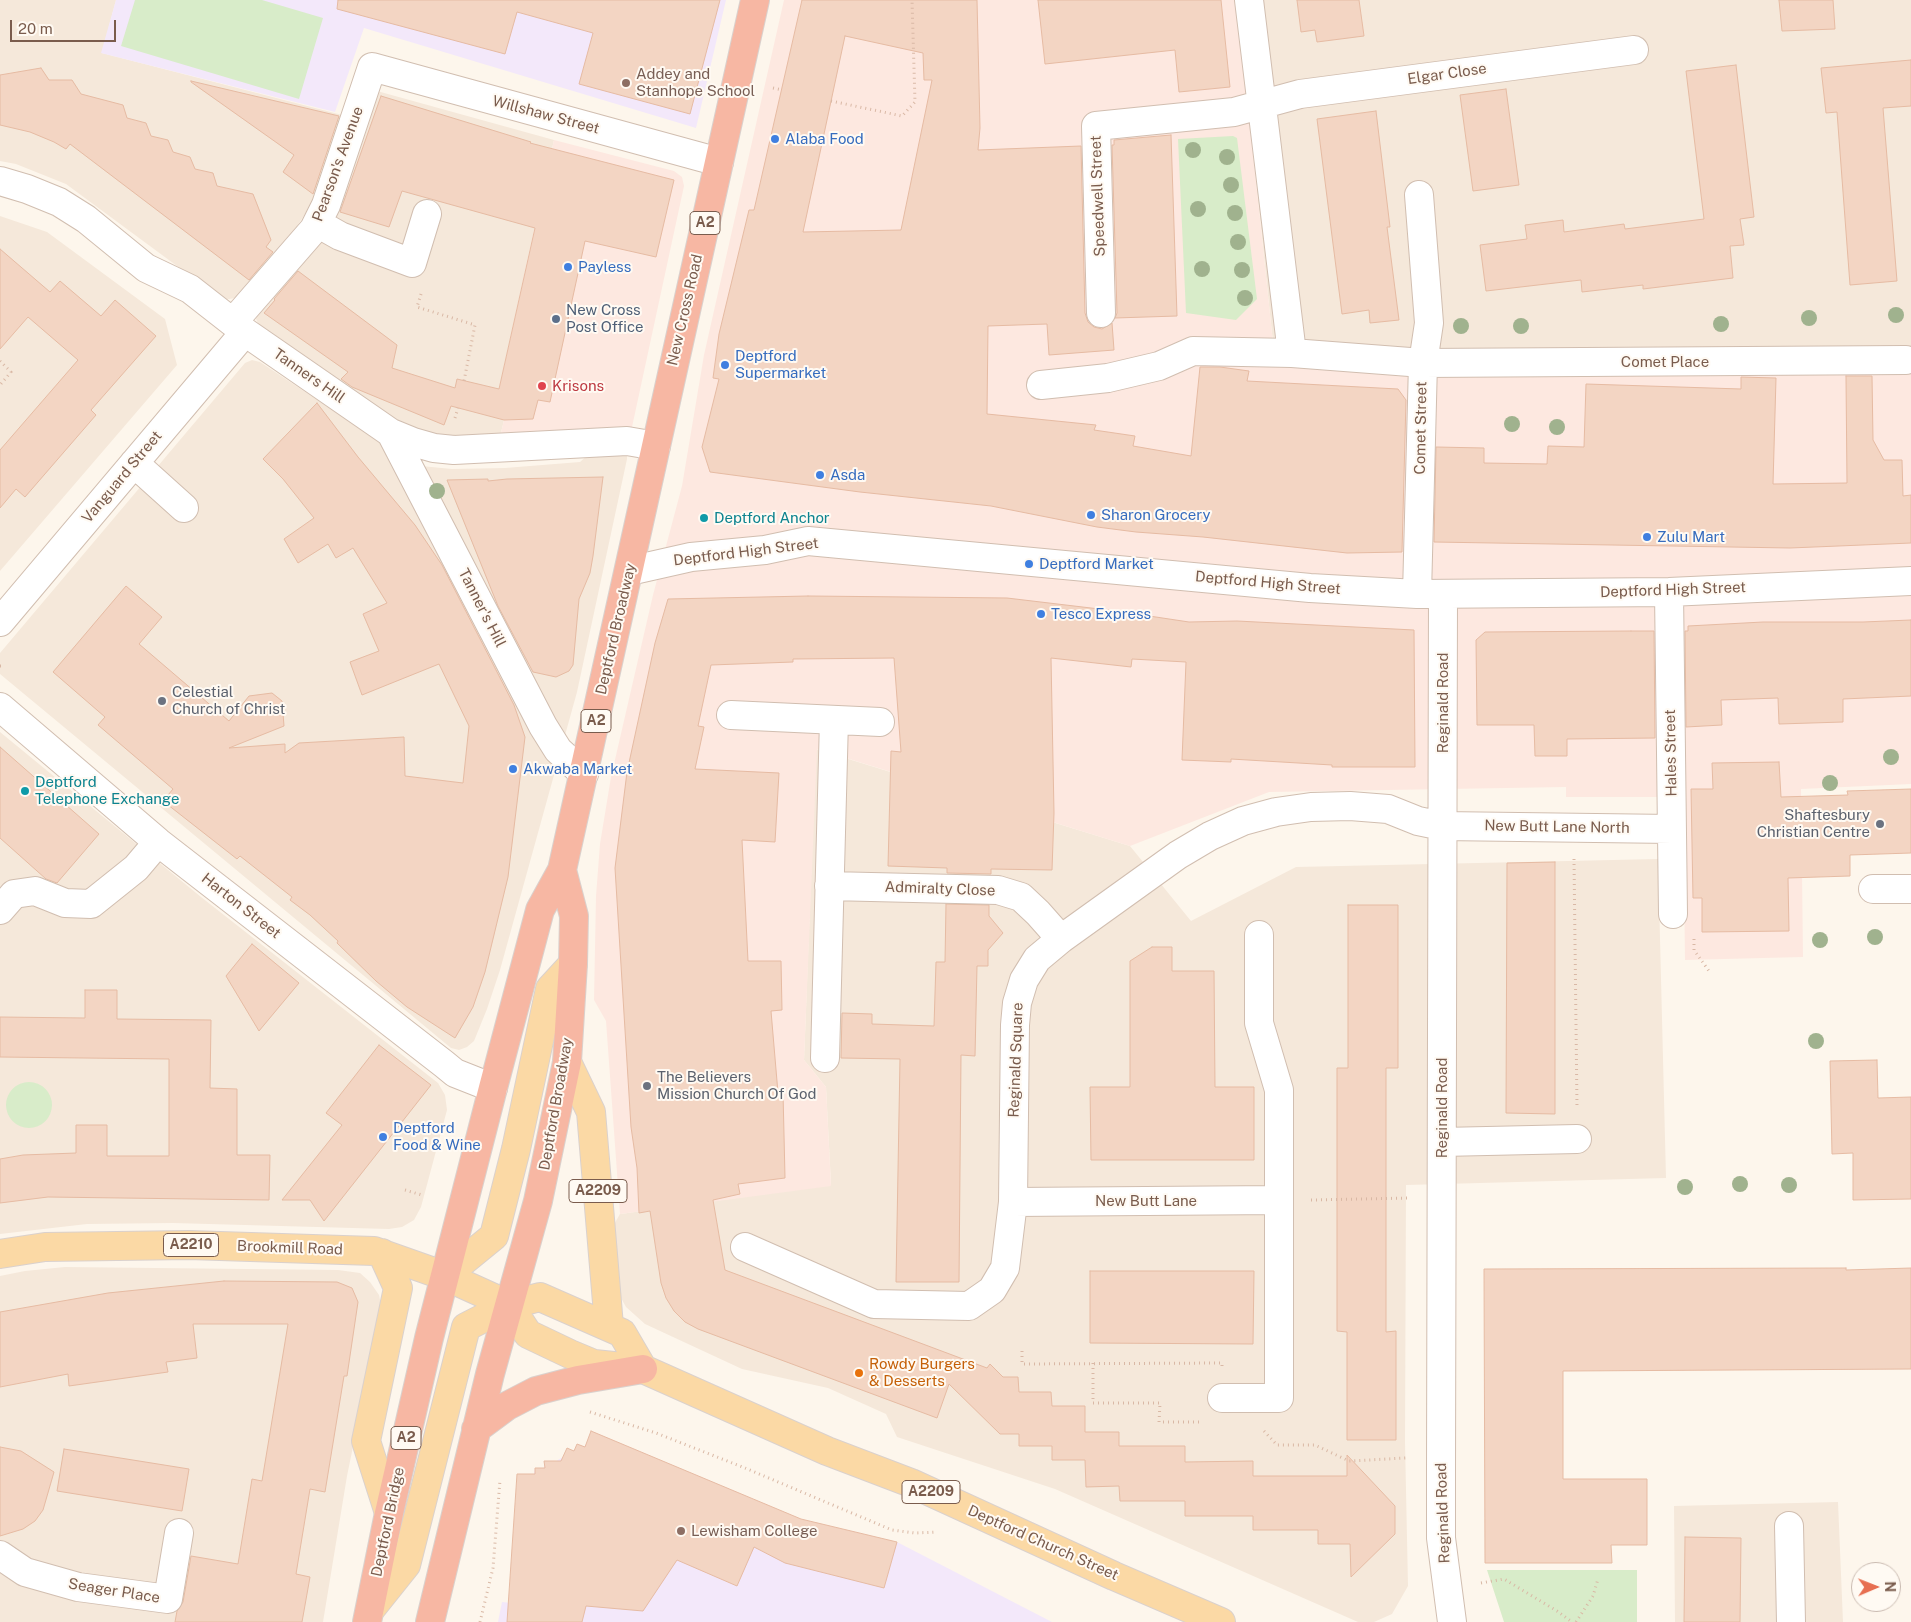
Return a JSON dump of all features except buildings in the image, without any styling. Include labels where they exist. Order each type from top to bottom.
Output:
[{"type":"highway","name":"New Cross Road","points":[[656,446],[755,0]]},
{"type":"highway","name":"Deptford Broadway","points":[[445,1276],[540,910],[562,870],[656,446]]},
{"type":"highway","name":"Deptford Broadway","points":[[509,1305],[538,1201],[566,1062],[573,964],[574,916],[562,870]]},
{"type":"highway","name":"Deptford Bridge","points":[[368,1616],[389,1513],[445,1276]]},
{"type":"highway","name":"A2","points":[[430,1622],[476,1429],[509,1305]]},
{"type":"highway","points":[[476,1429],[507,1406],[536,1391],[578,1380],[643,1370]]},
{"type":"main road","points":[[445,1276],[494,1236],[516,1149],[550,989],[573,964]]},
{"type":"main road","name":"A2209","points":[[566,1062],[591,1112],[609,1326]]},
{"type":"main road","name":"Brookmill Road","points":[[0,1254],[44,1247],[179,1245],[358,1250],[382,1253],[445,1276],[509,1305]]},
{"type":"main road","points":[[382,1253],[398,1288],[366,1441],[389,1513]]},
{"type":"main road","points":[[368,1616],[406,1565],[466,1327],[509,1305],[540,1297],[622,1333],[643,1370]]},
{"type":"main road","name":"Deptford Church Street","points":[[509,1305],[528,1334],[552,1346],[594,1364],[643,1370],[827,1451],[911,1483],[1114,1576],[1221,1622]]},
{"type":"street","points":[[1249,0],[1292,353]]},
{"type":"street","name":"Elgar Close","points":[[1262,104],[1300,94],[1634,50]]},
{"type":"street","name":"Willshaw Street","points":[[372,67],[719,162]]},
{"type":"street","name":"Pearson's Avenue","points":[[239,327],[314,229],[326,205],[372,67]]},
{"type":"street","name":"Speedwell Street","points":[[1101,313],[1096,126],[1234,112],[1262,104]]},
{"type":"street","name":"Tanners Hill","points":[[0,181],[27,189],[59,202],[86,219],[146,268],[190,290],[239,327],[391,433],[413,442],[434,448],[454,450],[627,440],[656,446]]},
{"type":"street","points":[[1419,195],[1429,323],[1423,363]]},
{"type":"street","points":[[317,223],[340,236],[412,263],[426,214]]},
{"type":"street","name":"Vanguard Street","points":[[0,622],[134,463],[239,327]]},
{"type":"street","name":"Comet Street","points":[[1042,385],[1108,378],[1159,366],[1193,351],[1292,353],[1423,363],[1430,594]]},
{"type":"street","name":"Comet Place","points":[[1423,363],[1906,360]]},
{"type":"street","name":"Tanner's Hill","points":[[391,433],[543,726],[558,750],[584,774]]},
{"type":"street","points":[[134,463],[184,508]]},
{"type":"street","name":"Deptford High Street","points":[[629,571],[691,556],[765,550],[808,541],[1310,588],[1430,594],[1669,592],[1911,580]]},
{"type":"street","name":"Hales Street","points":[[1669,592],[1673,914]]},
{"type":"street","name":"Reginald Road","points":[[1430,594],[1442,826],[1442,1538],[1452,1622]]},
{"type":"street","name":"Harton Street","points":[[0,707],[158,842],[455,1073],[493,1088]]},
{"type":"street","points":[[731,715],[880,722]]},
{"type":"street","points":[[825,1058],[834,720]]},
{"type":"street","name":"Reginald Square","points":[[745,1247],[874,1304],[969,1306],[992,1290],[1005,1268],[1013,1202],[1015,1025],[1017,1003],[1024,980],[1037,959],[1061,939],[1178,855],[1210,836],[1243,821],[1276,812],[1311,807],[1350,806],[1388,809],[1418,821],[1442,826]]},
{"type":"street","name":"New Butt Lane North","points":[[1442,826],[1672,828]]},
{"type":"street","points":[[0,910],[14,894],[35,891],[65,903],[91,904],[136,868],[158,842]]},
{"type":"street","name":"Admiralty Close","points":[[829,886],[998,890],[1021,897],[1061,939]]},
{"type":"street","points":[[1873,889],[1911,889]]},
{"type":"street","points":[[1222,1398],[1279,1398],[1279,1090],[1259,1023],[1259,935]]},
{"type":"street","points":[[1442,1142],[1577,1139]]},
{"type":"street","name":"New Butt Lane","points":[[1013,1202],[1279,1200]]},
{"type":"street","points":[[1789,1526],[1791,1622]]},
{"type":"street","name":"Seager Place","points":[[0,1555],[25,1572],[78,1587],[168,1599],[179,1533]]},
{"type":"path","points":[[830,101],[902,116],[915,102],[912,0]]},
{"type":"path","points":[[773,88],[782,90]]},
{"type":"path","points":[[412,263],[429,268],[417,307],[475,325],[464,381]]},
{"type":"path","points":[[0,362],[11,372],[0,385]]},
{"type":"path","points":[[1574,828],[1577,1139]]},
{"type":"path","points":[[405,1190],[422,1195]]},
{"type":"path","points":[[1279,1200],[1415,1198]]},
{"type":"path","points":[[1022,1351],[1022,1364],[1222,1363],[1222,1422],[1159,1422],[1160,1403],[1093,1403],[1093,1364]]},
{"type":"path","points":[[587,1411],[682,1443],[892,1530],[916,1533]]},
{"type":"path","points":[[1258,1424],[1277,1445],[1315,1445],[1349,1461],[1406,1458]]},
{"type":"path","points":[[480,1622],[494,1568],[500,1478]]},
{"type":"path","points":[[1576,1622],[1593,1596],[1598,1578]]},
{"type":"path","points":[[1481,1583],[1504,1579],[1572,1622]]},
{"type":"shaded area","points":[[0,0],[116,0],[102,53],[346,116],[316,196],[293,232],[235,298],[223,300],[66,184],[16,164],[0,161]]},
{"type":"shaded area","name":"Addey and Stanhope School","points":[[116,0],[726,0],[696,128],[364,28],[335,112],[101,53]]},
{"type":"shaded area","points":[[784,0],[1237,0],[1275,362],[1911,350],[1911,784],[1801,789],[1803,957],[1685,960],[1683,802],[1657,797],[1566,797],[1566,787],[1269,792],[1130,846],[817,749],[804,1060],[826,1087],[831,1186],[620,1214],[606,1021],[594,1000],[596,896],[600,844],[611,777],[653,595],[682,486],[704,355]]},
{"type":"shaded area","points":[[1237,0],[1911,0],[1911,350],[1275,362]]},
{"type":"shaded area","points":[[377,91],[554,140],[499,389],[504,420],[500,437],[444,436],[426,433],[404,424],[380,411],[259,325],[256,319],[257,313]]},
{"type":"shaded area","points":[[554,140],[674,171],[682,177],[684,186],[632,427],[566,434],[500,437],[504,420],[499,389]]},
{"type":"shaded area","points":[[0,216],[47,232],[165,319],[177,365],[0,571]]},
{"type":"shaded area","points":[[252,360],[260,362],[408,460],[421,466],[452,469],[505,468],[580,462],[590,453],[627,453],[577,692],[500,970],[474,1041],[467,1047],[459,1050],[451,1048],[0,674],[0,653],[245,363]]},
{"type":"shaded area","points":[[0,732],[201,897],[438,1083],[445,1095],[447,1110],[421,1207],[414,1220],[402,1227],[389,1229],[173,1223],[87,1224],[0,1234]]},
{"type":"shaded area","points":[[816,749],[1130,846],[1191,921],[1296,867],[1658,859],[1666,1178],[1406,1185],[1405,1442],[1408,1586],[1392,1614],[1374,1622],[1358,1622],[1055,1489],[897,1437],[886,1414],[828,1388],[742,1369],[645,1324],[626,1307],[616,1289],[609,1233],[620,1214],[831,1185],[826,1087],[804,1060]]},
{"type":"shaded area","points":[[65,1267],[338,1270],[360,1273],[370,1282],[379,1295],[383,1315],[366,1383],[347,1476],[323,1622],[0,1622],[0,1276],[25,1271]]},
{"type":"shaded area","name":"Lewisham College","points":[[591,1431],[801,1519],[897,1542],[1052,1622],[498,1622],[502,1602],[512,1603],[535,1468],[544,1468],[544,1461],[556,1461],[563,1457],[567,1448],[574,1451],[577,1444],[585,1447]]},
{"type":"shaded area","points":[[1838,1502],[1843,1622],[1675,1622],[1674,1506]]},
{"type":"green space","points":[[135,0],[262,0],[323,18],[299,99],[121,46]]},
{"type":"green space","points":[[1233,136],[1237,138],[1257,299],[1236,320],[1186,313],[1178,139]]},
{"type":"green space","points":[[25,1082],[33,1082],[42,1086],[48,1092],[52,1105],[48,1118],[42,1124],[33,1128],[25,1128],[16,1124],[10,1118],[6,1109],[6,1101],[10,1092],[16,1086]]},
{"type":"green space","points":[[1487,1570],[1637,1570],[1637,1622],[1504,1622]]},
{"type":"place","name":"Addey and Stanhope School","points":[[626,83]]},
{"type":"place","name":"Alaba Food","points":[[775,139]]},
{"type":"place","name":"Payless","points":[[568,267]]},
{"type":"place","name":"New Cross Post Office","points":[[556,319]]},
{"type":"place","name":"Deptford Supermarket","points":[[725,365]]},
{"type":"place","name":"Krisons","points":[[542,386]]},
{"type":"place","name":"Asda","points":[[820,475]]},
{"type":"place","name":"Sharon Grocery","points":[[1091,515]]},
{"type":"place","name":"Deptford Anchor","points":[[704,518]]},
{"type":"place","name":"Zulu Mart","points":[[1647,537]]},
{"type":"place","name":"Deptford Market","points":[[1029,564]]},
{"type":"place","name":"Tesco Express","points":[[1041,614]]},
{"type":"place","name":"Celestial Church of Christ","points":[[162,701]]},
{"type":"place","name":"Akwaba Market","points":[[513,769]]},
{"type":"place","name":"Deptford Telephone Exchange","points":[[25,791]]},
{"type":"place","name":"Shaftesbury Christian Centre","points":[[1880,824]]},
{"type":"place","name":"The Believers Mission Church Of God","points":[[647,1086]]},
{"type":"place","name":"Deptford Food & Wine","points":[[383,1137]]},
{"type":"place","name":"Rowdy Burgers & Desserts","points":[[859,1373]]},
{"type":"place","name":"Lewisham College","points":[[681,1531]]}]
